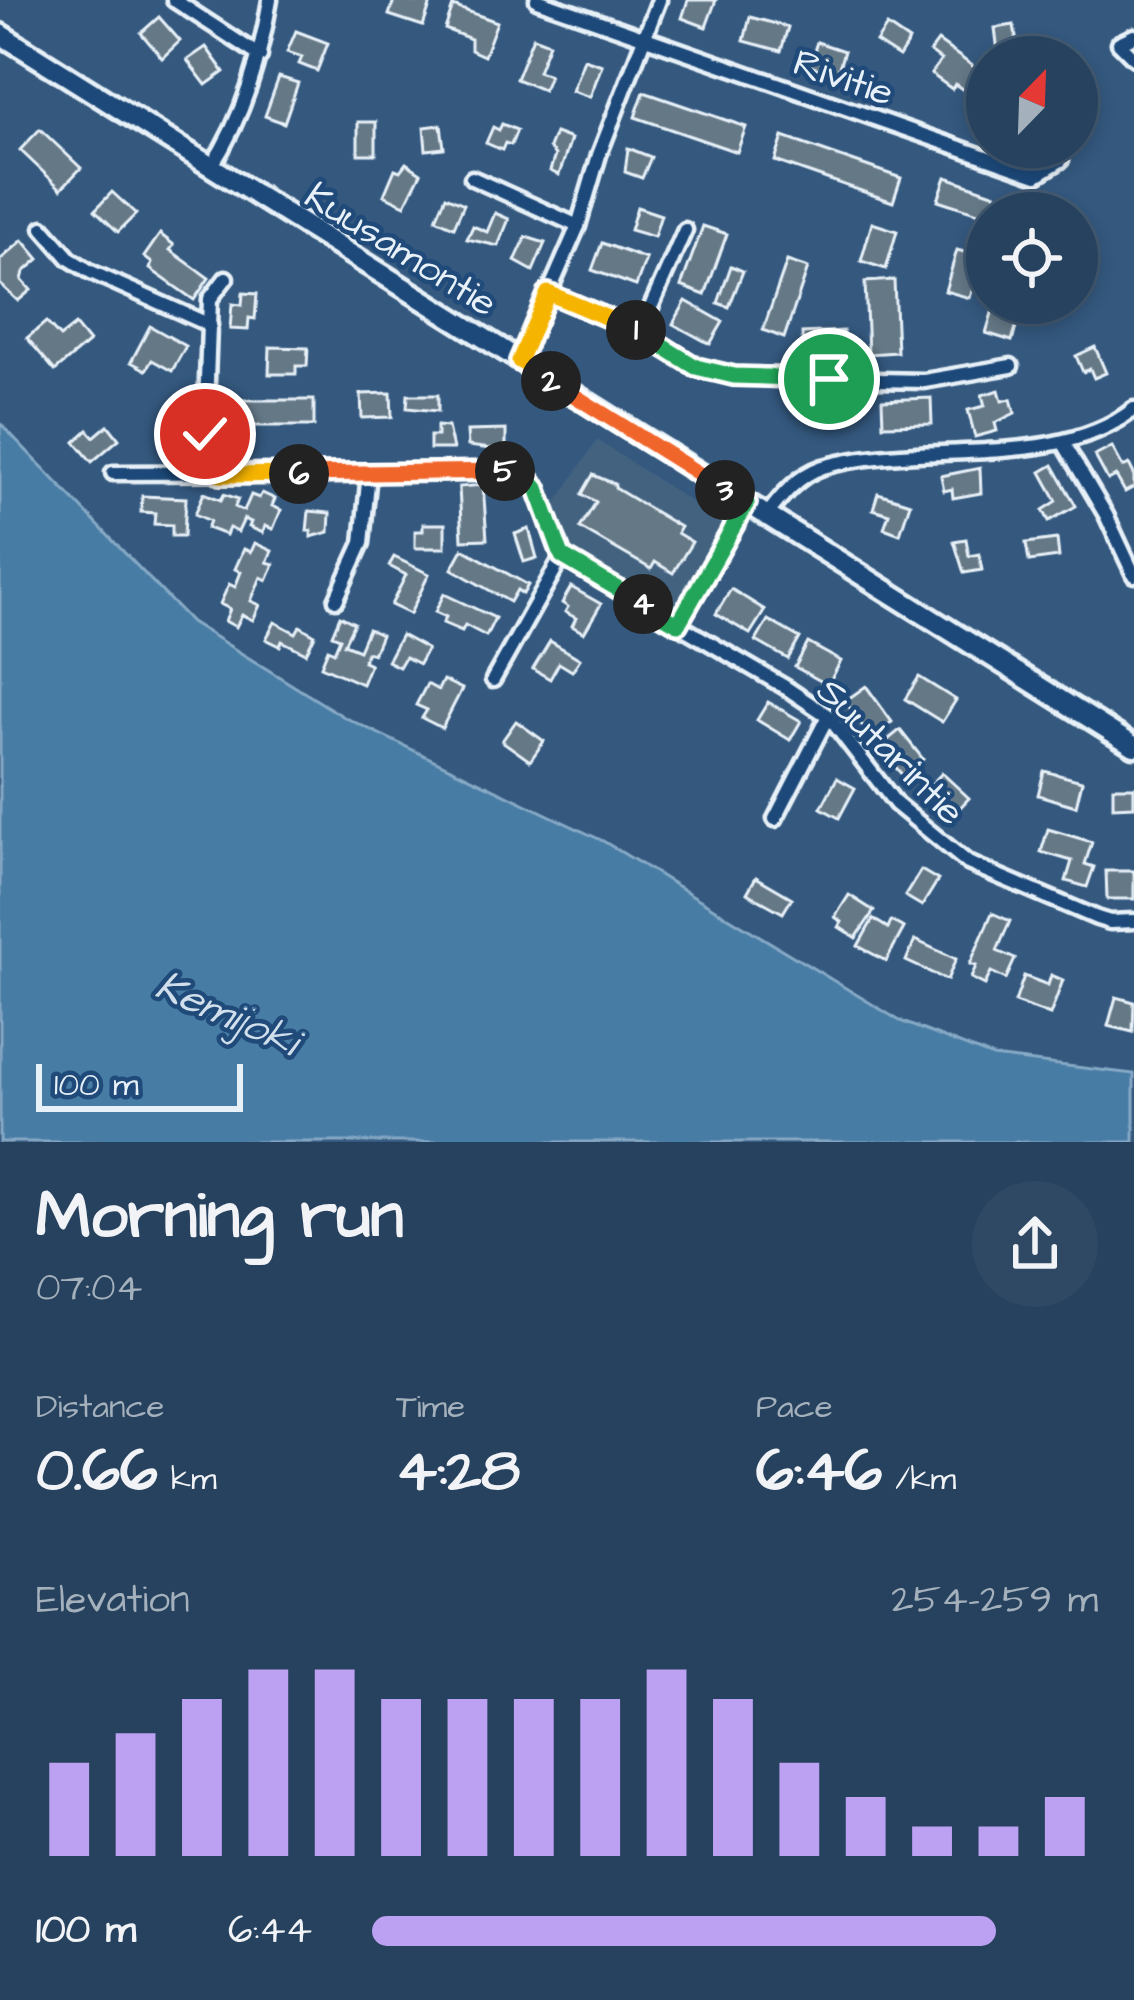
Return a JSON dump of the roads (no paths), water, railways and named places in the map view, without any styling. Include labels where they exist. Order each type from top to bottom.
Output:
[{"type":"main road","name":"Kuusamontie","points":[[0,34],[1134,746]]},
{"type":"street","points":[[174,0],[260,56]]},
{"type":"street","points":[[211,166],[229,140],[260,56],[270,0]]},
{"type":"street","name":"Rivitie","points":[[537,0],[966,150]]},
{"type":"street","points":[[519,361],[578,226],[599,155],[659,0]]},
{"type":"street","points":[[1134,36],[1119,44],[1134,58]]},
{"type":"street","name":"Rivitie","points":[[1017,168],[1037,175],[1048,168]]},
{"type":"street","points":[[472,178],[578,226]]},
{"type":"street","points":[[43,228],[70,259],[91,272],[210,325]]},
{"type":"street","points":[[640,332],[686,230]]},
{"type":"street","points":[[221,475],[210,457],[205,434],[210,299],[226,278]]},
{"type":"street","points":[[548,293],[640,332],[696,367],[734,376],[924,381],[1012,366]]},
{"type":"street","points":[[767,515],[786,489],[821,468],[1063,442],[1106,429],[1134,409]]},
{"type":"street","points":[[1063,442],[1134,575]]},
{"type":"street","points":[[113,473],[518,471],[537,488],[562,556],[494,680]]},
{"type":"street","points":[[336,600],[362,543],[369,473]]},
{"type":"street","points":[[678,624],[747,503]]},
{"type":"street","name":"Suutarintie","points":[[562,556],[828,716],[896,804],[968,863],[1097,918],[1134,920]]},
{"type":"street","points":[[775,819],[828,716]]},
{"type":"water","name":"Kemijoki","points":[[0,423],[191,622],[344,717],[603,841],[900,1021],[993,1057],[1134,1074],[1134,1142],[0,1142]]}]
